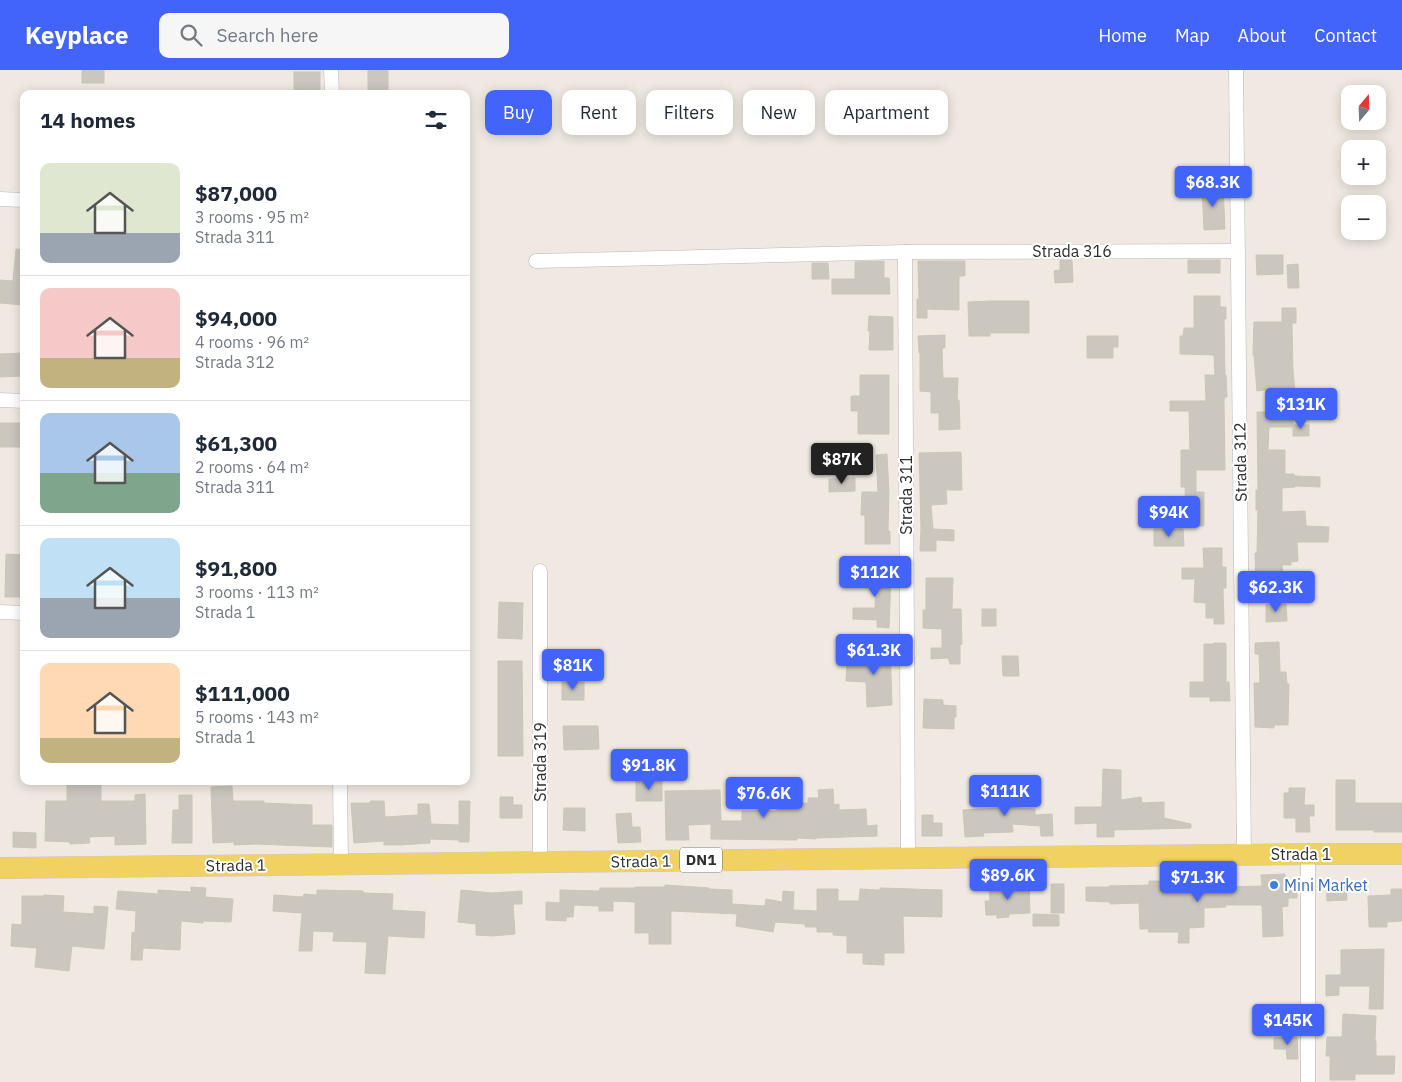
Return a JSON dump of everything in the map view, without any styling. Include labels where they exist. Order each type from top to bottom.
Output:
[{"type":"main road","name":"Strada 1","points":[[0,868],[1244,854],[1402,854]]},
{"type":"street","points":[[332,70],[332,90]]},
{"type":"street","name":"Strada 312","points":[[1236,70],[1244,854]]},
{"type":"street","points":[[0,199],[20,200]]},
{"type":"street","name":"Strada 316","points":[[536,260],[905,252],[1238,251]]},
{"type":"street","name":"Strada 311","points":[[905,252],[908,858]]},
{"type":"street","points":[[0,400],[20,401]]},
{"type":"street","name":"Strada 319","points":[[540,571],[540,862]]},
{"type":"street","points":[[0,612],[20,613]]},
{"type":"street","points":[[340,785],[341,864]]},
{"type":"street","points":[[1308,854],[1308,1082]]},
{"type":"building","points":[[82,70],[104,70],[104,83],[82,83]]},
{"type":"building","points":[[368,70],[388,70],[388,90],[368,90]]},
{"type":"building","points":[[294,72],[320,72],[320,90],[294,90]]},
{"type":"building","points":[[1202,187],[1223,187],[1225,229],[1204,230]]},
{"type":"building","points":[[16,249],[20,250],[20,305],[0,303],[0,280],[13,281]]},
{"type":"building","points":[[1256,255],[1283,255],[1283,274],[1257,275]]},
{"type":"building","points":[[1060,260],[1072,260],[1073,282],[1055,283],[1054,271],[1060,270]]},
{"type":"building","points":[[1188,260],[1220,260],[1220,273],[1188,273]]},
{"type":"building","points":[[884,261],[884,278],[889,278],[890,294],[832,294],[832,279],[855,279],[855,262]]},
{"type":"building","points":[[918,261],[965,261],[965,276],[959,276],[959,310],[927,309],[927,318],[917,318],[917,299],[919,299]]},
{"type":"building","points":[[812,263],[828,263],[829,279],[812,279]]},
{"type":"building","points":[[1298,264],[1299,288],[1288,288],[1287,265]]},
{"type":"building","points":[[1194,296],[1220,296],[1220,307],[1226,307],[1226,319],[1224,319],[1227,397],[1224,400],[1225,470],[1196,470],[1196,492],[1204,492],[1204,526],[1186,526],[1185,487],[1181,487],[1181,450],[1190,450],[1189,411],[1170,411],[1170,401],[1206,401],[1205,375],[1215,375],[1214,355],[1180,354],[1180,336],[1183,336],[1184,328],[1194,328]]},
{"type":"building","points":[[1029,301],[1029,333],[990,333],[990,336],[969,336],[968,302]]},
{"type":"building","points":[[1282,308],[1296,308],[1296,323],[1292,323],[1295,391],[1291,391],[1293,427],[1269,427],[1268,450],[1285,450],[1285,474],[1320,477],[1320,487],[1295,486],[1282,488],[1282,512],[1305,511],[1306,526],[1329,527],[1328,542],[1297,542],[1298,561],[1291,562],[1291,565],[1282,565],[1283,577],[1268,577],[1269,586],[1256,587],[1255,553],[1257,553],[1258,510],[1256,510],[1256,490],[1258,490],[1257,412],[1268,412],[1266,390],[1257,391],[1253,355],[1254,322],[1282,322]]},
{"type":"building","points":[[869,316],[893,317],[893,350],[869,350]]},
{"type":"building","points":[[945,335],[945,348],[942,348],[943,378],[958,378],[957,400],[959,400],[960,429],[939,430],[939,413],[931,413],[931,392],[920,391],[918,336]]},
{"type":"building","points":[[1087,336],[1118,336],[1118,347],[1113,347],[1113,358],[1087,358]]},
{"type":"building","points":[[20,353],[20,376],[0,377],[0,354]]},
{"type":"building","points":[[860,375],[889,375],[889,434],[858,434],[858,411],[851,411],[851,396],[860,396]]},
{"type":"building","points":[[0,423],[20,423],[20,447],[0,447]]},
{"type":"building","points":[[1293,425],[1309,425],[1309,436],[1293,436]]},
{"type":"building","points":[[961,452],[962,490],[946,490],[947,504],[931,505],[933,529],[954,530],[954,541],[936,540],[936,551],[920,551],[919,453]]},
{"type":"building","points":[[887,454],[889,492],[888,531],[890,531],[890,544],[865,544],[865,515],[861,515],[862,492],[878,492],[876,455]]},
{"type":"building","points":[[855,478],[855,491],[829,492],[829,479]]},
{"type":"building","points":[[1154,529],[1183,529],[1184,546],[1154,546]]},
{"type":"building","points":[[1203,548],[1222,548],[1222,567],[1226,567],[1226,588],[1223,588],[1224,624],[1214,624],[1214,618],[1206,618],[1206,603],[1194,602],[1195,579],[1182,579],[1182,568],[1204,568]]},
{"type":"building","points":[[6,554],[20,555],[20,597],[5,597]]},
{"type":"building","points":[[851,572],[891,574],[889,628],[877,627],[877,620],[853,619],[853,608],[875,608],[876,585],[850,583]]},
{"type":"building","points":[[926,578],[953,578],[952,609],[961,609],[962,644],[960,645],[960,664],[950,664],[948,658],[931,659],[931,648],[942,648],[942,629],[923,628],[923,610],[926,610]]},
{"type":"building","points":[[499,602],[523,603],[522,639],[498,638]]},
{"type":"building","points":[[1286,604],[1287,621],[1266,622],[1266,605]]},
{"type":"building","points":[[982,609],[996,609],[996,626],[982,626]]},
{"type":"building","points":[[1279,642],[1280,672],[1286,672],[1287,684],[1289,684],[1288,725],[1274,725],[1274,728],[1255,727],[1254,683],[1260,683],[1259,654],[1255,654],[1255,643]]},
{"type":"building","points":[[1204,644],[1226,644],[1226,682],[1229,682],[1230,701],[1210,701],[1210,697],[1190,697],[1190,682],[1204,682]]},
{"type":"building","points":[[864,647],[890,648],[892,705],[867,707],[866,682],[846,681],[847,664],[864,665]]},
{"type":"building","points":[[1002,656],[1018,656],[1019,676],[1003,676]]},
{"type":"building","points":[[498,661],[522,661],[523,756],[498,756]]},
{"type":"building","points":[[562,682],[584,682],[584,700],[562,700]]},
{"type":"building","points":[[924,699],[943,700],[943,705],[956,706],[954,729],[923,728]]},
{"type":"building","points":[[563,726],[598,726],[599,749],[564,750]]},
{"type":"building","points":[[1103,769],[1121,770],[1121,800],[1141,797],[1142,803],[1164,802],[1164,818],[1191,824],[1191,828],[1114,830],[1114,837],[1097,837],[1097,823],[1075,824],[1075,807],[1102,807]]},
{"type":"building","points":[[1336,780],[1355,780],[1355,803],[1402,803],[1402,832],[1336,830]]},
{"type":"building","points":[[636,781],[662,781],[662,801],[636,801]]},
{"type":"building","points":[[1000,784],[1011,784],[1011,791],[1017,792],[1018,808],[1035,809],[1035,815],[1052,814],[1053,836],[1041,836],[1040,826],[1012,824],[1013,832],[983,833],[984,836],[965,837],[963,810],[1001,808]]},
{"type":"building","points":[[67,785],[101,785],[101,801],[135,801],[135,795],[145,794],[146,844],[115,845],[115,836],[89,837],[90,843],[70,844],[70,842],[45,841],[46,801],[67,801]]},
{"type":"building","points":[[232,786],[233,801],[264,801],[264,803],[312,805],[312,825],[332,825],[332,847],[234,845],[234,842],[213,843],[211,787]]},
{"type":"building","points":[[1289,788],[1305,788],[1304,805],[1314,805],[1314,816],[1309,816],[1310,832],[1296,832],[1296,818],[1284,818],[1284,793],[1289,793]]},
{"type":"building","points":[[833,789],[834,805],[839,804],[839,810],[866,809],[867,826],[877,825],[877,836],[797,838],[797,840],[711,839],[711,824],[688,825],[689,840],[666,840],[665,791],[720,790],[721,821],[742,821],[742,811],[777,811],[777,803],[808,803],[808,798],[819,798],[818,790]]},
{"type":"building","points":[[179,795],[192,795],[192,843],[172,843],[173,810],[179,810]]},
{"type":"building","points":[[500,797],[513,797],[513,805],[522,805],[522,818],[500,818]]},
{"type":"building","points":[[370,801],[384,801],[385,817],[418,815],[418,804],[429,804],[431,824],[459,825],[459,801],[470,801],[469,842],[430,839],[430,843],[400,845],[384,845],[384,841],[354,843],[351,803],[371,803]]},
{"type":"building","points":[[564,808],[585,808],[585,831],[563,830]]},
{"type":"building","points":[[631,813],[632,827],[640,827],[641,842],[618,843],[616,814]]},
{"type":"building","points":[[922,815],[933,815],[933,823],[942,823],[942,836],[922,836]]},
{"type":"building","points":[[13,832],[36,833],[36,848],[13,847]]},
{"type":"building","points":[[1285,874],[1285,882],[1297,882],[1297,898],[1288,898],[1288,906],[1282,907],[1283,936],[1263,937],[1262,905],[1225,905],[1226,907],[1204,908],[1204,927],[1189,928],[1189,943],[1178,943],[1179,932],[1148,932],[1149,929],[1140,929],[1139,903],[1110,904],[1110,902],[1086,901],[1086,887],[1149,885],[1149,881],[1189,881],[1189,883],[1203,883],[1203,886],[1224,885],[1224,887],[1262,886],[1261,875]]},
{"type":"building","points":[[1346,883],[1347,900],[1327,901],[1326,884]]},
{"type":"building","points":[[1051,884],[1064,884],[1064,913],[1051,913]]},
{"type":"building","points":[[665,885],[732,890],[732,904],[765,906],[766,899],[782,902],[783,891],[794,892],[793,910],[817,911],[817,889],[838,889],[838,901],[859,901],[860,889],[942,890],[942,917],[903,916],[904,953],[884,953],[884,965],[863,964],[863,953],[847,953],[847,936],[833,935],[833,932],[817,932],[817,927],[805,927],[805,924],[775,922],[773,932],[736,926],[737,914],[671,911],[671,944],[649,944],[649,933],[635,933],[635,902],[613,901],[613,911],[599,911],[599,906],[574,905],[573,917],[566,917],[566,921],[546,920],[546,902],[560,903],[560,890],[599,891],[600,888],[665,887]]},
{"type":"building","points":[[1029,885],[1030,913],[1009,914],[1009,917],[997,918],[997,915],[986,915],[985,901],[990,901],[989,888]]},
{"type":"building","points":[[191,887],[206,888],[205,897],[233,899],[231,922],[203,921],[203,923],[181,921],[180,950],[143,948],[142,960],[131,960],[132,932],[135,933],[136,911],[116,909],[118,891],[158,894],[158,890],[191,892]]},
{"type":"building","points":[[1391,889],[1402,889],[1402,921],[1387,922],[1387,927],[1369,927],[1368,896],[1391,895]]},
{"type":"building","points":[[317,890],[393,894],[392,910],[425,912],[424,938],[388,936],[385,974],[365,973],[367,942],[333,941],[334,932],[313,931],[312,951],[299,951],[302,913],[273,911],[274,895],[303,897],[304,894],[317,895]]},
{"type":"building","points":[[461,890],[492,893],[522,891],[522,904],[513,904],[515,934],[476,935],[476,924],[458,922]]},
{"type":"building","points":[[22,896],[64,896],[63,912],[94,914],[94,906],[108,907],[104,949],[72,946],[69,971],[35,967],[37,948],[11,946],[12,924],[22,925]]},
{"type":"building","points":[[1033,914],[1059,915],[1059,926],[1033,926]]},
{"type":"building","points":[[1384,949],[1383,1009],[1369,1009],[1370,986],[1339,986],[1339,995],[1326,996],[1326,975],[1341,975],[1341,950]]},
{"type":"building","points":[[1343,1014],[1376,1016],[1376,1056],[1395,1056],[1394,1074],[1355,1074],[1355,1080],[1330,1080],[1330,1056],[1326,1056],[1327,1037],[1342,1037]]},
{"type":"building","points":[[1297,1037],[1298,1059],[1287,1059],[1286,1049],[1274,1049],[1274,1038]]},
{"type":"place","name":"Mini Market","points":[[1274,885]]}]
